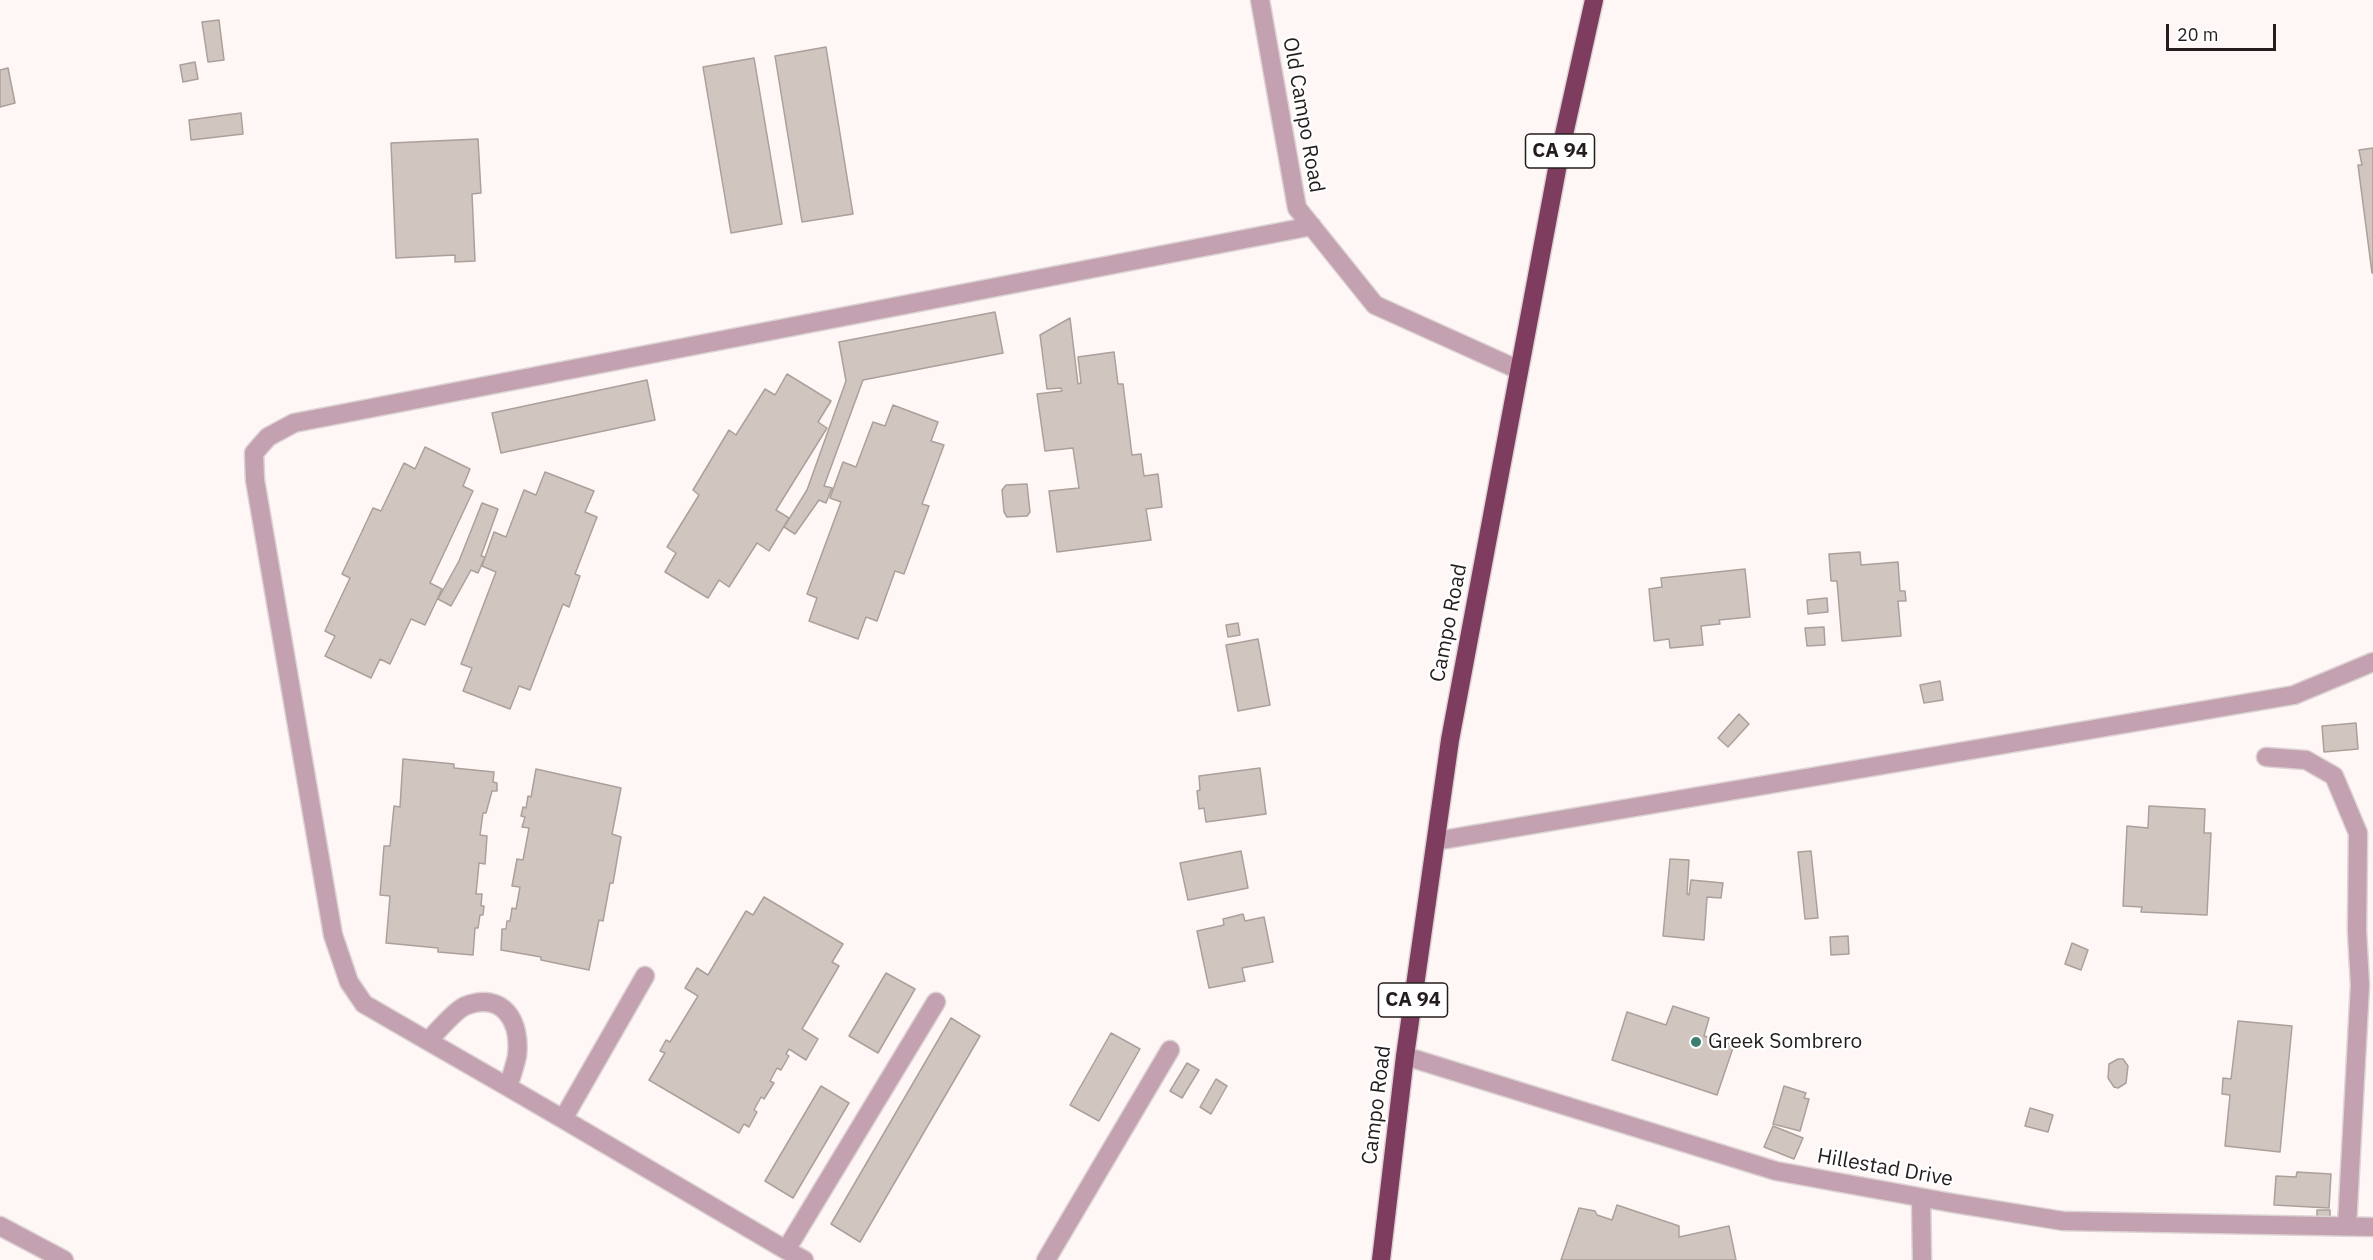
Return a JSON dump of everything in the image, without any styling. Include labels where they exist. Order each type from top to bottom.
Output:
[{"type":"highway","name":"Campo Road","points":[[1381,1260],[1405,1056],[1450,740],[1561,148],[1594,0]]},
{"type":"street","name":"Old Campo Road","points":[[1260,0],[1297,208],[1375,305],[1519,370]]},
{"type":"street","points":[[804,1260],[364,1004],[350,982],[333,935],[255,480],[254,453],[268,437],[294,423],[1312,226]]},
{"type":"street","points":[[1436,841],[2294,694],[2373,662]]},
{"type":"street","points":[[2266,757],[2306,760],[2334,776],[2358,833],[2357,931],[2360,985],[2347,1226]]},
{"type":"street","points":[[562,1119],[645,976]]},
{"type":"street","points":[[428,1041],[463,1007],[486,1001],[503,1007],[516,1026],[517,1055],[508,1087]]},
{"type":"street","points":[[786,1250],[936,1002]]},
{"type":"street","points":[[1047,1260],[1170,1050]]},
{"type":"street","name":"Hillestad Drive","points":[[1405,1056],[1776,1172],[1921,1198],[2063,1221],[2373,1227]]},
{"type":"street","points":[[1921,1198],[1922,1260]]},
{"type":"street","points":[[0,1226],[64,1260]]},
{"type":"building","points":[[219,20],[224,60],[208,62],[202,22]]},
{"type":"building","points":[[826,47],[853,214],[802,222],[775,56]]},
{"type":"building","points":[[754,58],[782,224],[731,233],[703,67]]},
{"type":"building","points":[[195,62],[198,79],[183,82],[180,65]]},
{"type":"building","points":[[8,68],[15,103],[0,107],[0,70]]},
{"type":"building","points":[[241,113],[243,134],[191,140],[189,120]]},
{"type":"building","points":[[478,139],[481,193],[472,194],[475,261],[455,262],[455,255],[396,258],[391,143]]},
{"type":"building","points":[[2373,148],[2372,273],[2358,165],[2362,165],[2359,150]]},
{"type":"building","points":[[995,312],[1003,353],[863,380],[824,486],[832,488],[826,503],[819,500],[795,534],[784,527],[807,490],[846,381],[839,342]]},
{"type":"building","points":[[1070,318],[1078,384],[1081,383],[1078,357],[1114,352],[1118,384],[1123,384],[1132,455],[1141,454],[1144,476],[1158,474],[1162,507],[1146,509],[1151,540],[1057,552],[1049,491],[1079,488],[1073,448],[1045,451],[1037,394],[1062,391],[1061,388],[1047,389],[1040,335]]},
{"type":"building","points":[[787,374],[831,401],[818,422],[827,428],[776,510],[789,518],[769,551],[757,543],[729,587],[719,580],[708,598],[665,572],[676,553],[667,547],[699,495],[693,490],[729,430],[736,435],[765,389],[775,395]]},
{"type":"building","points":[[647,380],[655,420],[501,453],[492,413]]},
{"type":"building","points":[[893,405],[938,422],[931,441],[944,445],[922,504],[929,506],[904,574],[895,571],[877,621],[866,617],[858,639],[809,621],[817,598],[807,594],[841,502],[830,498],[843,462],[856,467],[873,422],[885,426]]},
{"type":"building","points":[[425,447],[470,469],[463,486],[473,491],[430,583],[442,589],[425,625],[411,619],[390,664],[380,659],[371,678],[325,656],[335,636],[325,631],[350,578],[342,574],[373,508],[381,511],[404,463],[415,469]]},
{"type":"building","points":[[545,472],[594,491],[585,512],[597,517],[575,574],[580,576],[569,607],[563,604],[530,690],[519,686],[510,709],[463,691],[472,668],[461,664],[496,572],[482,566],[494,532],[506,537],[524,490],[536,495]]},
{"type":"building","points":[[1027,484],[1030,512],[1027,516],[1007,517],[1004,512],[1002,490],[1006,485]]},
{"type":"building","points":[[482,503],[498,509],[481,556],[485,557],[478,573],[471,570],[451,606],[438,599],[459,561]]},
{"type":"building","points":[[1860,552],[1861,565],[1898,562],[1900,591],[1905,591],[1906,601],[1898,601],[1901,636],[1842,641],[1837,581],[1831,581],[1829,554]]},
{"type":"building","points":[[1745,569],[1750,617],[1719,620],[1720,624],[1701,626],[1703,645],[1670,648],[1669,639],[1654,641],[1649,589],[1662,587],[1661,578]]},
{"type":"building","points":[[1827,598],[1828,612],[1808,614],[1807,600]]},
{"type":"building","points":[[1238,623],[1240,635],[1228,637],[1226,625]]},
{"type":"building","points":[[1824,627],[1825,645],[1807,646],[1805,628]]},
{"type":"building","points":[[1258,639],[1270,705],[1238,711],[1226,645]]},
{"type":"building","points":[[1940,681],[1943,700],[1924,703],[1920,685]]},
{"type":"building","points":[[1739,714],[1749,724],[1728,747],[1718,738]]},
{"type":"building","points":[[2356,723],[2358,749],[2324,752],[2322,726]]},
{"type":"building","points":[[403,759],[454,764],[454,768],[494,772],[493,782],[497,783],[497,791],[492,791],[486,813],[483,813],[480,835],[487,836],[485,864],[479,863],[476,894],[482,894],[481,906],[484,906],[478,928],[475,928],[473,955],[438,952],[438,948],[386,943],[390,896],[380,895],[384,846],[390,846],[394,806],[400,807]]},
{"type":"building","points":[[1260,768],[1266,814],[1206,822],[1204,808],[1199,809],[1197,791],[1200,790],[1199,776]]},
{"type":"building","points":[[536,769],[621,788],[612,834],[621,837],[613,883],[610,883],[603,921],[599,920],[589,970],[541,960],[541,957],[501,950],[502,929],[506,929],[507,921],[510,921],[512,908],[516,909],[520,887],[512,886],[517,859],[523,860],[529,828],[522,827],[525,817],[521,816],[523,807],[526,808],[528,796],[531,797]]},
{"type":"building","points":[[2149,806],[2205,809],[2204,833],[2211,833],[2207,915],[2141,912],[2142,907],[2123,906],[2127,826],[2148,828]]},
{"type":"building","points":[[1241,851],[1248,888],[1188,900],[1180,863]]},
{"type":"building","points":[[1811,851],[1818,918],[1805,919],[1798,852]]},
{"type":"building","points":[[1670,859],[1689,860],[1687,894],[1689,895],[1691,880],[1723,883],[1721,898],[1707,897],[1704,940],[1663,936]]},
{"type":"building","points":[[764,897],[843,944],[832,962],[839,966],[802,1029],[818,1039],[806,1060],[789,1049],[786,1054],[789,1056],[781,1070],[777,1068],[770,1081],[774,1083],[764,1099],[761,1097],[754,1110],[757,1112],[749,1127],[744,1124],[739,1133],[649,1080],[665,1053],[660,1051],[666,1040],[670,1042],[698,996],[685,988],[697,968],[708,975],[746,911],[753,915]]},
{"type":"building","points":[[1243,914],[1245,921],[1264,917],[1273,962],[1242,968],[1245,981],[1209,988],[1197,931],[1224,925],[1223,919]]},
{"type":"building","points":[[1848,936],[1849,954],[1831,955],[1830,937]]},
{"type":"building","points":[[2072,943],[2088,950],[2081,970],[2065,964]]},
{"type":"building","points":[[886,973],[915,989],[878,1053],[849,1036]]},
{"type":"building","points":[[1673,1006],[1709,1018],[1704,1036],[1734,1045],[1717,1095],[1612,1060],[1627,1012],[1666,1025]]},
{"type":"building","points":[[951,1018],[980,1036],[860,1242],[831,1224]]},
{"type":"building","points":[[2238,1021],[2292,1026],[2280,1152],[2225,1146],[2230,1095],[2222,1094],[2223,1078],[2231,1079]]},
{"type":"building","points":[[1111,1033],[1140,1049],[1099,1121],[1070,1105]]},
{"type":"building","points":[[2123,1059],[2128,1066],[2126,1083],[2118,1088],[2114,1087],[2108,1078],[2109,1064]]},
{"type":"building","points":[[1187,1063],[1199,1070],[1182,1098],[1170,1091]]},
{"type":"building","points":[[1216,1079],[1227,1086],[1211,1114],[1200,1107]]},
{"type":"building","points":[[821,1086],[849,1103],[793,1198],[765,1181]]},
{"type":"building","points":[[1784,1086],[1806,1093],[1804,1098],[1809,1099],[1800,1131],[1773,1124]]},
{"type":"building","points":[[2030,1108],[2053,1115],[2048,1132],[2025,1126]]},
{"type":"building","points":[[1773,1126],[1803,1138],[1794,1159],[1764,1147]]},
{"type":"building","points":[[2297,1172],[2331,1174],[2329,1208],[2274,1205],[2276,1176],[2296,1177]]},
{"type":"building","points":[[1617,1205],[1679,1226],[1679,1237],[1729,1226],[1736,1260],[1561,1260],[1579,1208],[1595,1211],[1597,1215],[1612,1220]]},
{"type":"building","points":[[2317,1210],[2330,1210],[2330,1221],[2317,1222]]},
{"type":"place","name":"Greek Sombrero","points":[[1696,1042]]}]
